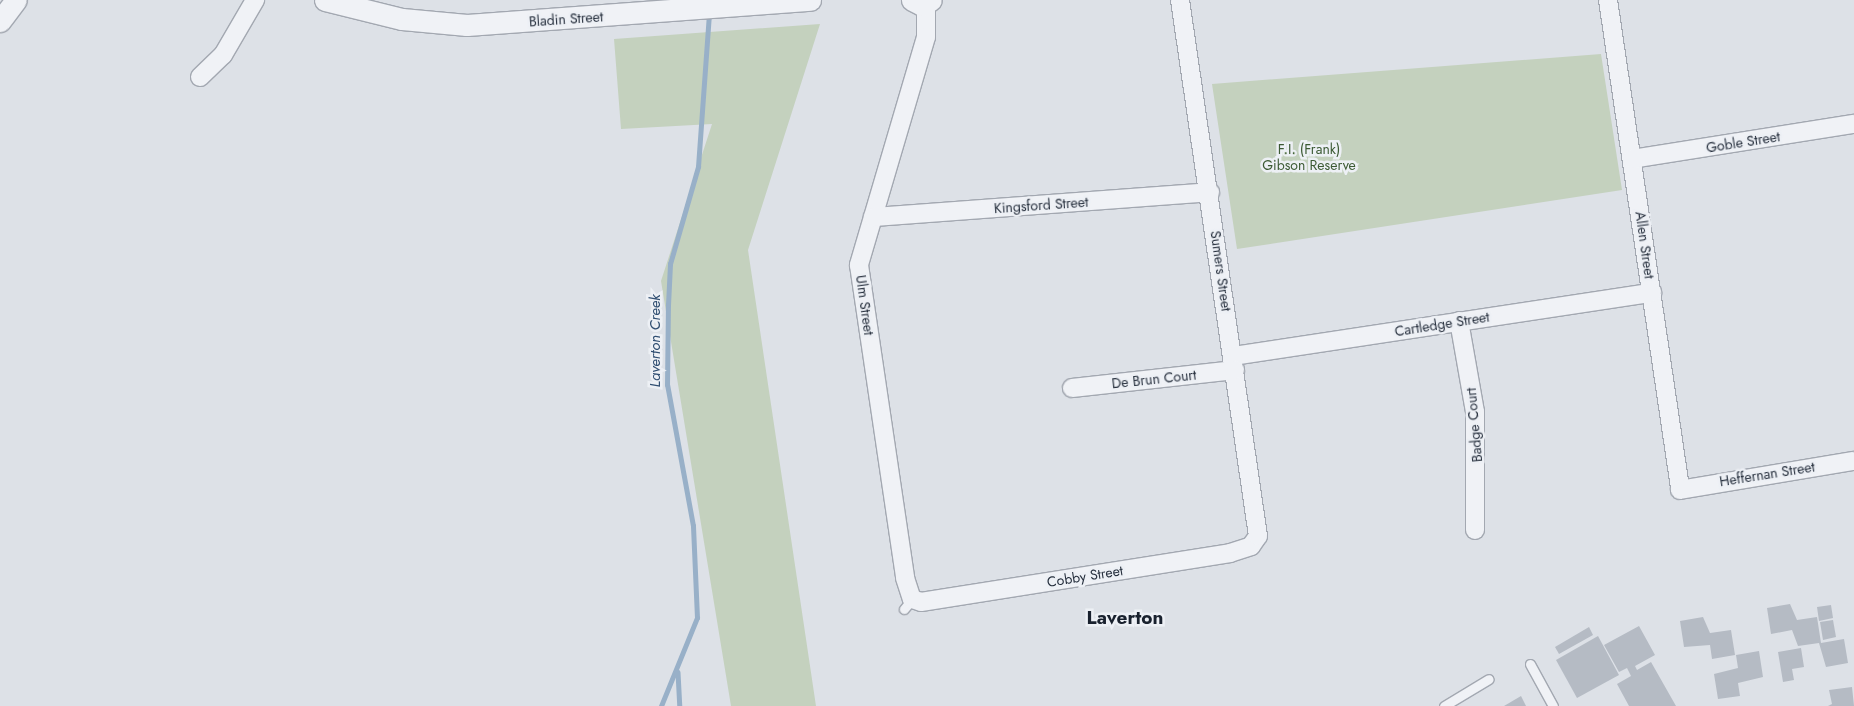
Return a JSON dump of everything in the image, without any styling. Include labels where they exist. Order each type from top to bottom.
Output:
[{"type":"street","points":[[0,21],[16,0]]},
{"type":"street","points":[[200,77],[223,55],[255,0]]},
{"type":"street","name":"Bladin Street","points":[[325,0],[402,19],[467,25],[810,0]]},
{"type":"street","name":"Sumers Street","points":[[1180,0],[1258,517],[1255,541]]},
{"type":"street","name":"Allen Street","points":[[1608,0],[1680,490]]},
{"type":"street","name":"Ulm Street","points":[[908,604],[859,265],[926,38],[923,1]]},
{"type":"street","name":"Goble Street","points":[[1632,159],[1854,124]]},
{"type":"street","name":"Kingsford Street","points":[[873,218],[1210,192]]},
{"type":"street","name":"Cartledge Street","points":[[1234,363],[1460,321],[1652,293]]},
{"type":"street","name":"Badge Court","points":[[1460,321],[1475,412],[1475,530]]},
{"type":"street","name":"De Brun Court","points":[[1072,388],[1234,363]]},
{"type":"street","name":"Heffernan Street","points":[[1680,490],[1854,461]]},
{"type":"street","name":"Cobby Street","points":[[908,604],[1230,553],[1255,541]]},
{"type":"lane","points":[[1530,664],[1553,706]]},
{"type":"lane","points":[[1444,706],[1489,680]]},
{"type":"green space","points":[[820,24],[748,250],[816,706],[731,706],[661,281],[712,124],[621,129],[614,39]]},
{"type":"green space","name":"F.I. (Frank) Gibson Reserve","points":[[1601,54],[1622,190],[1237,249],[1212,84]]},
{"type":"building","points":[[1790,604],[1797,620],[1817,617],[1821,643],[1844,639],[1848,663],[1826,667],[1819,643],[1798,646],[1792,630],[1771,634],[1767,608]]},
{"type":"building","points":[[1831,605],[1833,618],[1819,621],[1817,607]]},
{"type":"building","points":[[1703,617],[1710,633],[1731,630],[1735,655],[1712,659],[1710,645],[1684,647],[1680,621]]},
{"type":"building","points":[[1833,620],[1836,637],[1823,640],[1820,622]]},
{"type":"building","points":[[1639,626],[1655,655],[1635,666],[1637,670],[1651,662],[1676,706],[1629,706],[1617,684],[1631,676],[1627,668],[1619,672],[1604,645]]},
{"type":"building","points":[[1589,627],[1593,635],[1559,654],[1555,647]]},
{"type":"building","points":[[1598,636],[1619,675],[1577,698],[1556,660]]},
{"type":"building","points":[[1801,648],[1804,667],[1792,669],[1794,680],[1783,682],[1778,652]]},
{"type":"building","points":[[1759,651],[1763,677],[1738,683],[1740,696],[1718,699],[1714,674],[1738,668],[1736,655]]},
{"type":"building","points":[[1852,687],[1854,706],[1828,706],[1832,704],[1829,690]]},
{"type":"building","points":[[1521,696],[1526,706],[1504,706]]},
{"type":"waterway","name":"Laverton Creek","points":[[661,706],[697,618],[693,526],[667,385],[668,305],[670,264],[698,167],[709,14]]},
{"type":"waterway","points":[[678,672],[680,706]]},
{"type":"district","name":"Laverton","points":[[1125,618]]}]
